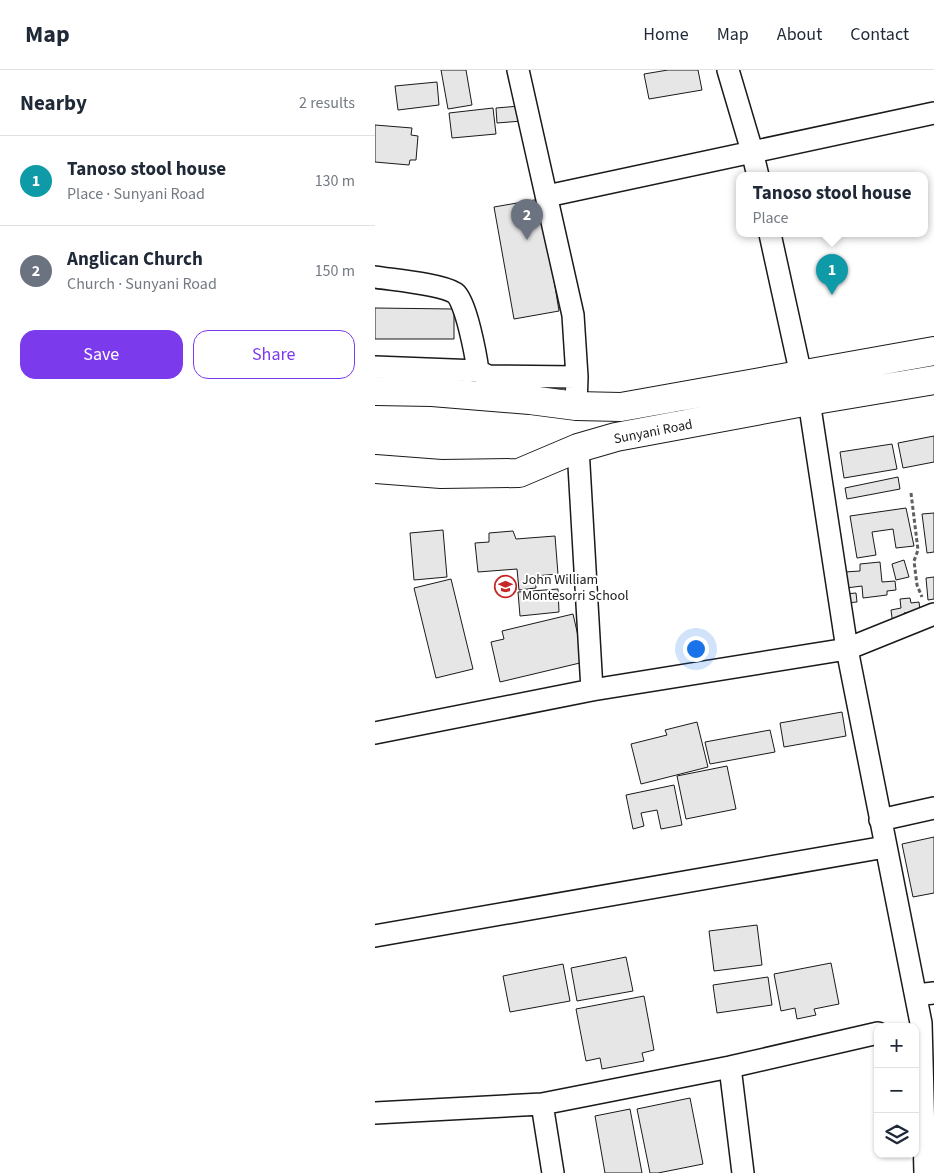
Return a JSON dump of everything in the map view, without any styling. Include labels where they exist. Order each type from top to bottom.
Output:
[{"type":"main road","name":"Sunyani Road","points":[[375,391],[432,392],[577,406],[621,407],[934,351]]},
{"type":"main road","name":"Sunyani Road","points":[[375,470],[441,474],[519,473],[578,448],[616,437],[934,380]]},
{"type":"street","points":[[518,70],[573,315],[577,406]]},
{"type":"street","points":[[728,70],[757,172]]},
{"type":"street","points":[[547,196],[934,113]]},
{"type":"street","points":[[771,237],[801,375]]},
{"type":"street","points":[[375,277],[432,286],[456,294],[465,308],[478,371]]},
{"type":"street","points":[[375,367],[478,371],[488,376],[577,377]]},
{"type":"street","points":[[809,401],[847,649],[885,847],[925,994],[914,1023]]},
{"type":"street","points":[[578,448],[592,690]]},
{"type":"street","points":[[375,733],[592,690],[847,649],[933,615]]},
{"type":"street","points":[[880,820],[934,808]]},
{"type":"street","points":[[375,936],[885,847]]},
{"type":"street","points":[[375,1113],[542,1104],[730,1067],[874,1034]]},
{"type":"street","points":[[730,1067],[743,1173]]},
{"type":"street","points":[[916,1068],[925,1173]]},
{"type":"street","points":[[542,1104],[553,1173]]},
{"type":"path","points":[[911,493],[918,550],[914,561],[917,585],[933,615]]},
{"type":"building","points":[[441,70],[466,70],[472,105],[448,109]]},
{"type":"building","points":[[668,70],[698,70],[702,90],[649,99],[644,74]]},
{"type":"building","points":[[437,82],[439,105],[398,110],[395,86]]},
{"type":"building","points":[[520,106],[522,121],[497,123],[496,108]]},
{"type":"building","points":[[493,108],[496,134],[452,138],[449,113]]},
{"type":"building","points":[[375,125],[412,128],[411,135],[418,136],[416,160],[410,160],[409,165],[375,162]]},
{"type":"building","points":[[546,198],[553,274],[559,311],[514,319],[494,207]]},
{"type":"building","points":[[375,308],[454,309],[454,339],[375,339]]},
{"type":"building","points":[[934,436],[934,462],[903,468],[898,443]]},
{"type":"building","points":[[892,444],[897,469],[844,478],[840,452]]},
{"type":"building","points":[[898,477],[900,489],[847,499],[845,488]]},
{"type":"building","points":[[906,508],[914,546],[896,548],[893,529],[872,532],[876,555],[857,558],[850,516]]},
{"type":"building","points":[[934,513],[934,552],[927,553],[922,514]]},
{"type":"building","points":[[443,530],[447,577],[414,580],[410,533]]},
{"type":"building","points":[[513,531],[516,539],[555,536],[558,574],[535,576],[536,588],[519,590],[517,569],[478,572],[475,543],[489,542],[489,533]]},
{"type":"building","points":[[904,560],[909,577],[896,580],[892,564]]},
{"type":"building","points":[[880,562],[882,582],[895,581],[896,590],[887,591],[887,595],[863,598],[862,586],[846,588],[845,572],[860,571],[860,564]]},
{"type":"building","points":[[934,577],[934,599],[928,600],[926,578]]},
{"type":"building","points":[[451,579],[473,669],[436,678],[414,588]]},
{"type":"building","points":[[558,589],[559,612],[520,616],[518,592]]},
{"type":"building","points":[[856,593],[857,602],[846,603],[845,594]]},
{"type":"building","points":[[910,598],[911,603],[919,602],[920,610],[904,613],[906,623],[893,625],[891,610],[901,608],[900,599]]},
{"type":"building","points":[[573,614],[584,662],[500,682],[491,642],[504,639],[502,631]]},
{"type":"building","points":[[842,712],[846,736],[784,747],[780,723]]},
{"type":"building","points":[[697,722],[708,767],[641,784],[631,744],[667,735],[665,730]]},
{"type":"building","points":[[770,730],[775,752],[710,764],[705,742]]},
{"type":"building","points":[[727,766],[736,809],[686,819],[677,776]]},
{"type":"building","points":[[674,785],[682,825],[661,829],[657,810],[641,813],[644,826],[633,829],[626,795]]},
{"type":"building","points":[[934,837],[934,893],[913,897],[902,844]]},
{"type":"building","points":[[757,925],[762,965],[714,971],[709,931]]},
{"type":"building","points":[[626,957],[633,991],[577,1001],[571,968]]},
{"type":"building","points":[[831,963],[839,1004],[814,1009],[816,1015],[797,1019],[795,1008],[781,1011],[774,974]]},
{"type":"building","points":[[563,964],[570,1001],[510,1012],[503,976]]},
{"type":"building","points":[[768,977],[772,1005],[717,1013],[713,985]]},
{"type":"building","points":[[644,996],[654,1050],[642,1053],[644,1061],[602,1069],[600,1058],[586,1061],[576,1009]]},
{"type":"building","points":[[690,1098],[703,1164],[650,1173],[637,1109]]},
{"type":"building","points":[[630,1109],[642,1173],[605,1173],[595,1116]]},
{"type":"place","name":"Anglican Church","points":[[527,240]]},
{"type":"place","name":"Tanoso stool house","points":[[832,295]]},
{"type":"place","name":"John William Montesorri School","points":[[506,587]]}]
